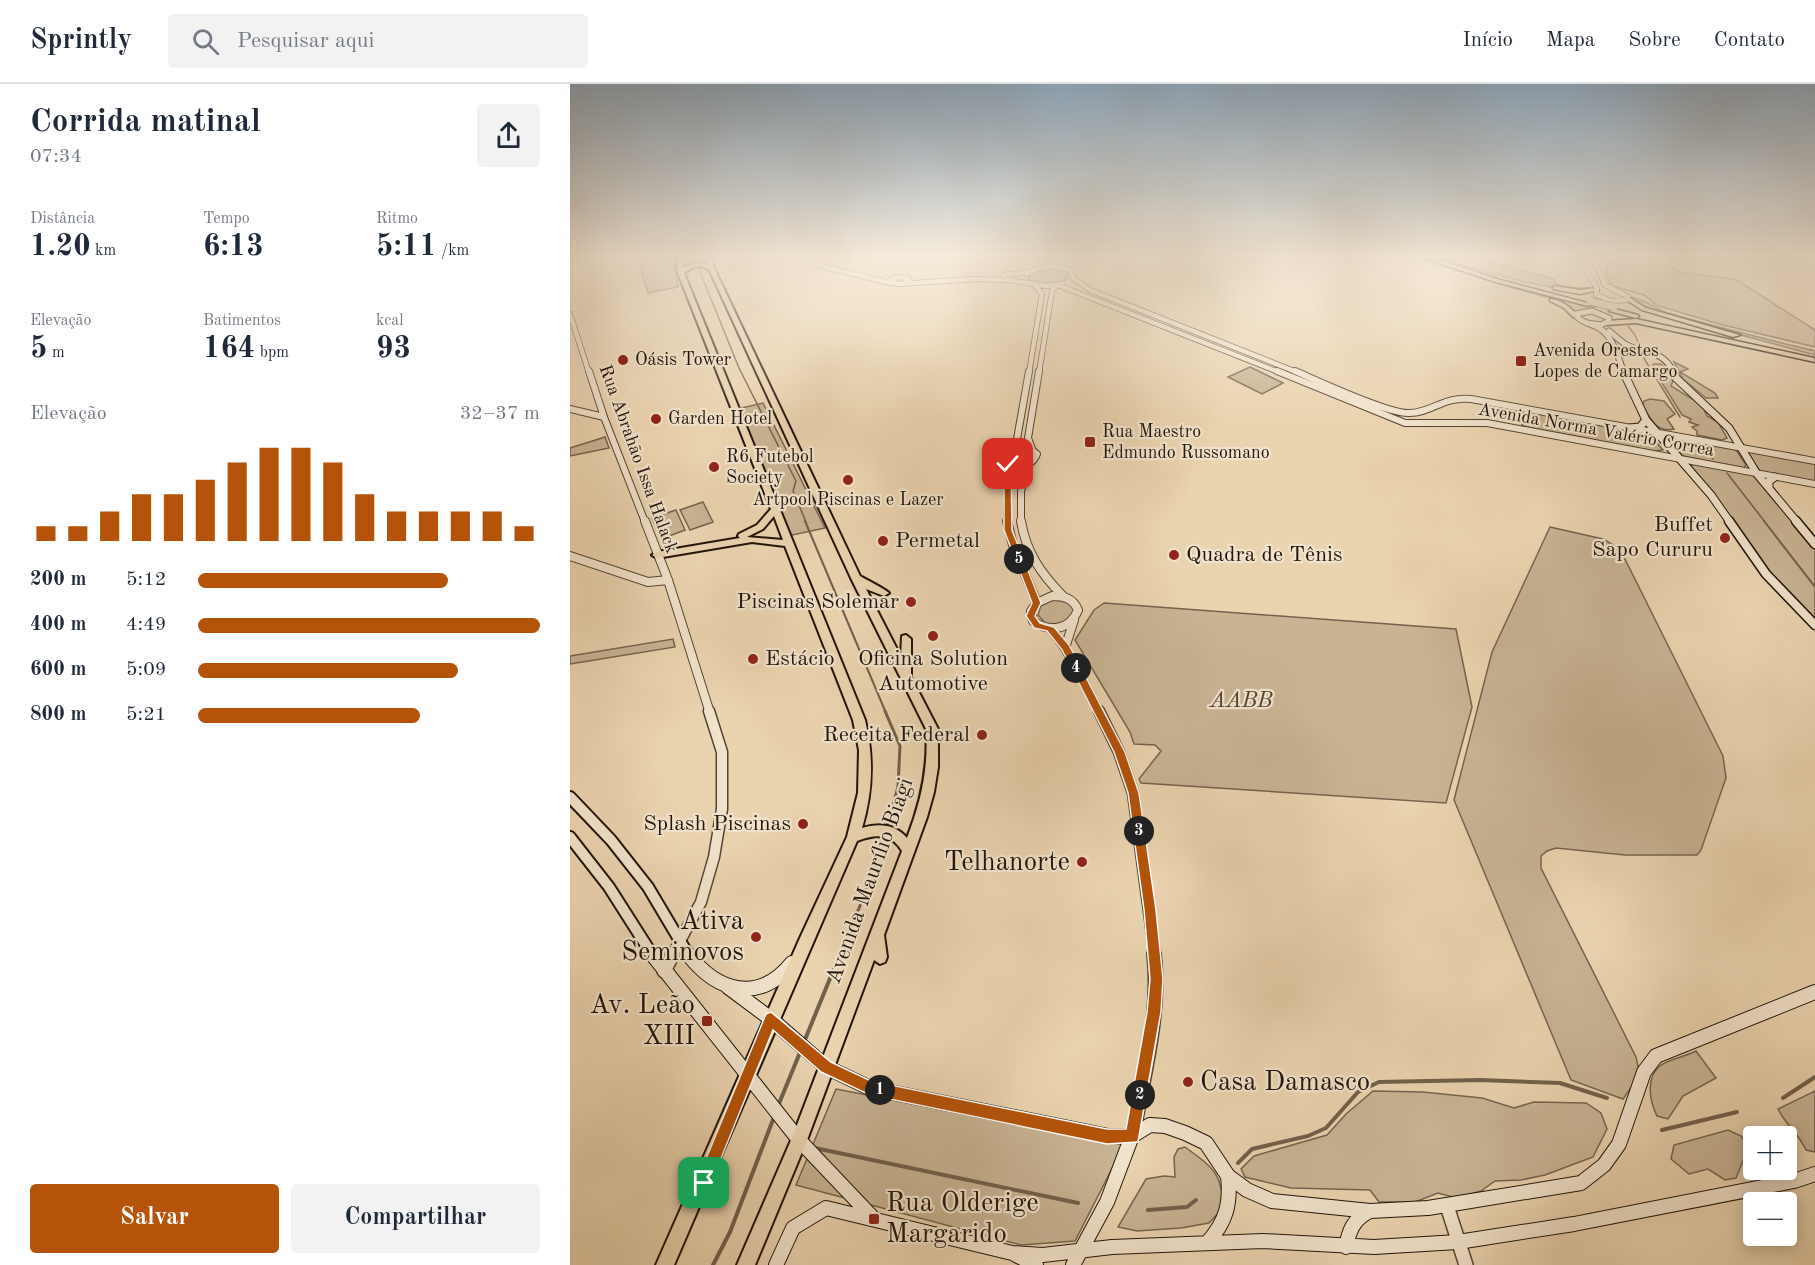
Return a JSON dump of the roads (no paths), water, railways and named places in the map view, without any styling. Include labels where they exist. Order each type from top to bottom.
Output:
[{"type":"highway","points":[[1569,310],[1575,316]]},
{"type":"highway","points":[[1603,310],[1815,359]]},
{"type":"highway","points":[[1648,310],[1815,359]]},
{"type":"highway","points":[[1610,313],[1621,320],[1636,321],[1815,359]]},
{"type":"main road","name":"Avenida Maurílio Biagi","points":[[665,1265],[704,1183],[771,1018],[853,837],[866,790],[865,744],[859,720],[695,310]]},
{"type":"main road","name":"Avenida Maurílio Biagi","points":[[731,310],[856,578],[932,729],[934,749],[926,803],[909,851],[799,1140],[746,1265]]},
{"type":"main road","points":[[1580,310],[1575,316],[1602,330],[1611,338],[1635,400],[1646,420],[1683,460],[1724,512],[1766,574],[1815,626]]},
{"type":"main road","points":[[1587,323],[1610,313]]},
{"type":"main road","points":[[1610,313],[1603,327],[1620,342],[1668,361],[1676,378],[1729,428],[1757,474],[1815,544]]},
{"type":"main road","points":[[1630,428],[1640,427],[1646,420]]},
{"type":"main road","points":[[1769,486],[1769,481],[1775,477]]},
{"type":"main road","points":[[723,542],[750,533],[767,520],[776,509]]},
{"type":"main road","points":[[767,520],[767,531],[773,540]]},
{"type":"main road","points":[[657,555],[752,538],[788,543]]},
{"type":"main road","points":[[856,578],[884,593]]},
{"type":"main road","points":[[906,639],[906,679]]},
{"type":"main road","points":[[570,797],[624,855],[649,889],[693,963],[704,975],[728,987],[771,1018],[826,1067],[870,1088],[1107,1137],[1132,1136],[1150,1125],[1165,1126],[1206,1143],[1228,1176],[1247,1190],[1272,1202],[1370,1210],[1447,1206],[1581,1183],[1596,1174],[1610,1161],[1625,1136],[1642,1077],[1649,1062],[1656,1056],[1724,1028],[1771,1014],[1815,992]]},
{"type":"main road","points":[[853,837],[871,831],[894,832],[903,840],[909,851]]},
{"type":"main road","points":[[570,837],[609,887],[664,971],[730,1050],[747,1077],[799,1140],[874,1219]]},
{"type":"main road","points":[[877,936],[880,957]]},
{"type":"main road","points":[[728,987],[754,989],[769,986],[786,971],[799,954]]},
{"type":"main road","points":[[1073,1265],[1124,1165],[1132,1136]]},
{"type":"main road","points":[[776,1265],[793,1228],[826,1208],[1012,1253],[1043,1256],[1081,1251],[1263,1241],[1346,1247],[1458,1242],[1574,1224],[1794,1181],[1815,1174]]},
{"type":"main road","points":[[1207,1243],[1221,1229],[1228,1216],[1231,1200],[1228,1176]]},
{"type":"main road","points":[[1346,1247],[1351,1224],[1370,1210]]},
{"type":"main road","points":[[1012,1253],[1036,1265]]},
{"type":"street","name":"Avenida Norma Valério Correa","points":[[1125,310],[1406,423],[1433,426],[1471,422],[1487,423],[1815,484]]},
{"type":"street","points":[[1140,310],[1400,413],[1422,413],[1425,420],[1433,426]]},
{"type":"street","points":[[1608,310],[1610,313],[1613,310]]},
{"type":"street","points":[[1010,450],[1022,447],[1032,449],[1038,454],[1029,464],[1022,466],[1004,462],[1004,456],[1017,439],[1040,311],[1049,311],[1028,438],[1032,449]]},
{"type":"street","name":"Rua Abrahão Issa Halack","points":[[570,314],[604,417],[668,580],[722,752],[722,809],[714,857],[700,902],[681,943],[664,971]]},
{"type":"street","points":[[1183,333],[1190,330]]},
{"type":"street","points":[[1033,351],[1042,351]]},
{"type":"street","points":[[1286,376],[1294,371]]},
{"type":"street","points":[[1331,393],[1338,388]]},
{"type":"street","name":"Avenida Norma Valério Correa","points":[[1422,413],[1437,403],[1461,398],[1815,461]]},
{"type":"street","points":[[570,409],[604,417]]},
{"type":"street","points":[[1021,417],[1032,417]]},
{"type":"street","points":[[1008,464],[1008,530],[1037,603]]},
{"type":"street","points":[[1029,464],[1021,489],[1020,528],[1029,551],[1049,583],[1076,605],[1078,610],[1065,648]]},
{"type":"street","points":[[1008,530],[1020,528]]},
{"type":"street","points":[[570,556],[648,582],[668,580]]},
{"type":"street","points":[[1063,596],[1046,597],[1037,603],[1031,611],[1033,621],[1043,628],[1051,629],[1064,626],[1075,619]]},
{"type":"street","points":[[1051,629],[1065,648],[1104,721],[1127,772],[1133,793],[1150,910],[1157,979],[1154,1012],[1132,1136]]},
{"type":"street","points":[[1447,1206],[1466,1265]]},
{"type":"waterway","points":[[716,310],[739,368],[796,481],[793,491],[806,522]]},
{"type":"waterway","points":[[1628,326],[1635,335],[1645,360],[1680,417]]},
{"type":"waterway","points":[[1708,454],[1713,459]]},
{"type":"waterway","points":[[1727,473],[1765,522]]},
{"type":"waterway","points":[[805,521],[886,713]]},
{"type":"waterway","points":[[1764,521],[1815,587]]},
{"type":"waterway","points":[[885,711],[900,746],[898,787],[887,827]]},
{"type":"waterway","points":[[839,956],[862,901],[884,835]]},
{"type":"waterway","points":[[804,1042],[840,954]]},
{"type":"waterway","points":[[778,1106],[801,1050]]},
{"type":"waterway","points":[[1783,1098],[1815,1077]]},
{"type":"waterway","points":[[1238,1163],[1252,1149],[1308,1136],[1326,1128],[1358,1092],[1379,1082],[1480,1080],[1560,1083],[1607,1098]]},
{"type":"waterway","points":[[1662,1130],[1737,1112]]},
{"type":"waterway","points":[[713,1265],[730,1232],[774,1117]]},
{"type":"waterway","points":[[815,1148],[1078,1203]]},
{"type":"waterway","points":[[1148,1210],[1187,1207],[1196,1200]]},
{"type":"place","name":"Oásis Tower","points":[[623,360]]},
{"type":"place","name":"Avenida Orestes Lopes de Camargo","points":[[1521,361]]},
{"type":"place","name":"Garden Hotel","points":[[656,419]]},
{"type":"place","name":"Rua Maestro Edmundo Russomano","points":[[1090,442]]},
{"type":"place","name":"R6 Futebol Society","points":[[714,467]]},
{"type":"place","name":"Artpool Piscinas e Lazer","points":[[848,480]]},
{"type":"place","name":"Buffet Sapo Cururu","points":[[1725,538]]},
{"type":"place","name":"Permetal","points":[[883,541]]},
{"type":"place","name":"Quadra de Tênis","points":[[1174,555]]},
{"type":"place","name":"Piscinas Solemar","points":[[911,602]]},
{"type":"place","name":"Oficina Solution Automotive","points":[[933,636]]},
{"type":"place","name":"Estácio","points":[[753,659]]},
{"type":"place","name":"Receita Federal","points":[[982,735]]},
{"type":"place","name":"Splash Piscinas","points":[[803,824]]},
{"type":"place","name":"Telhanorte","points":[[1082,862]]},
{"type":"place","name":"Ativa Seminovos","points":[[756,937]]},
{"type":"place","name":"Av. Leão XIII","points":[[707,1021]]},
{"type":"place","name":"Casa Damasco","points":[[1188,1082]]},
{"type":"place","name":"Rua Olderige Margarido","points":[[874,1219]]},
{"type":"park label","name":"AABB","points":[[1241,701]]}]
